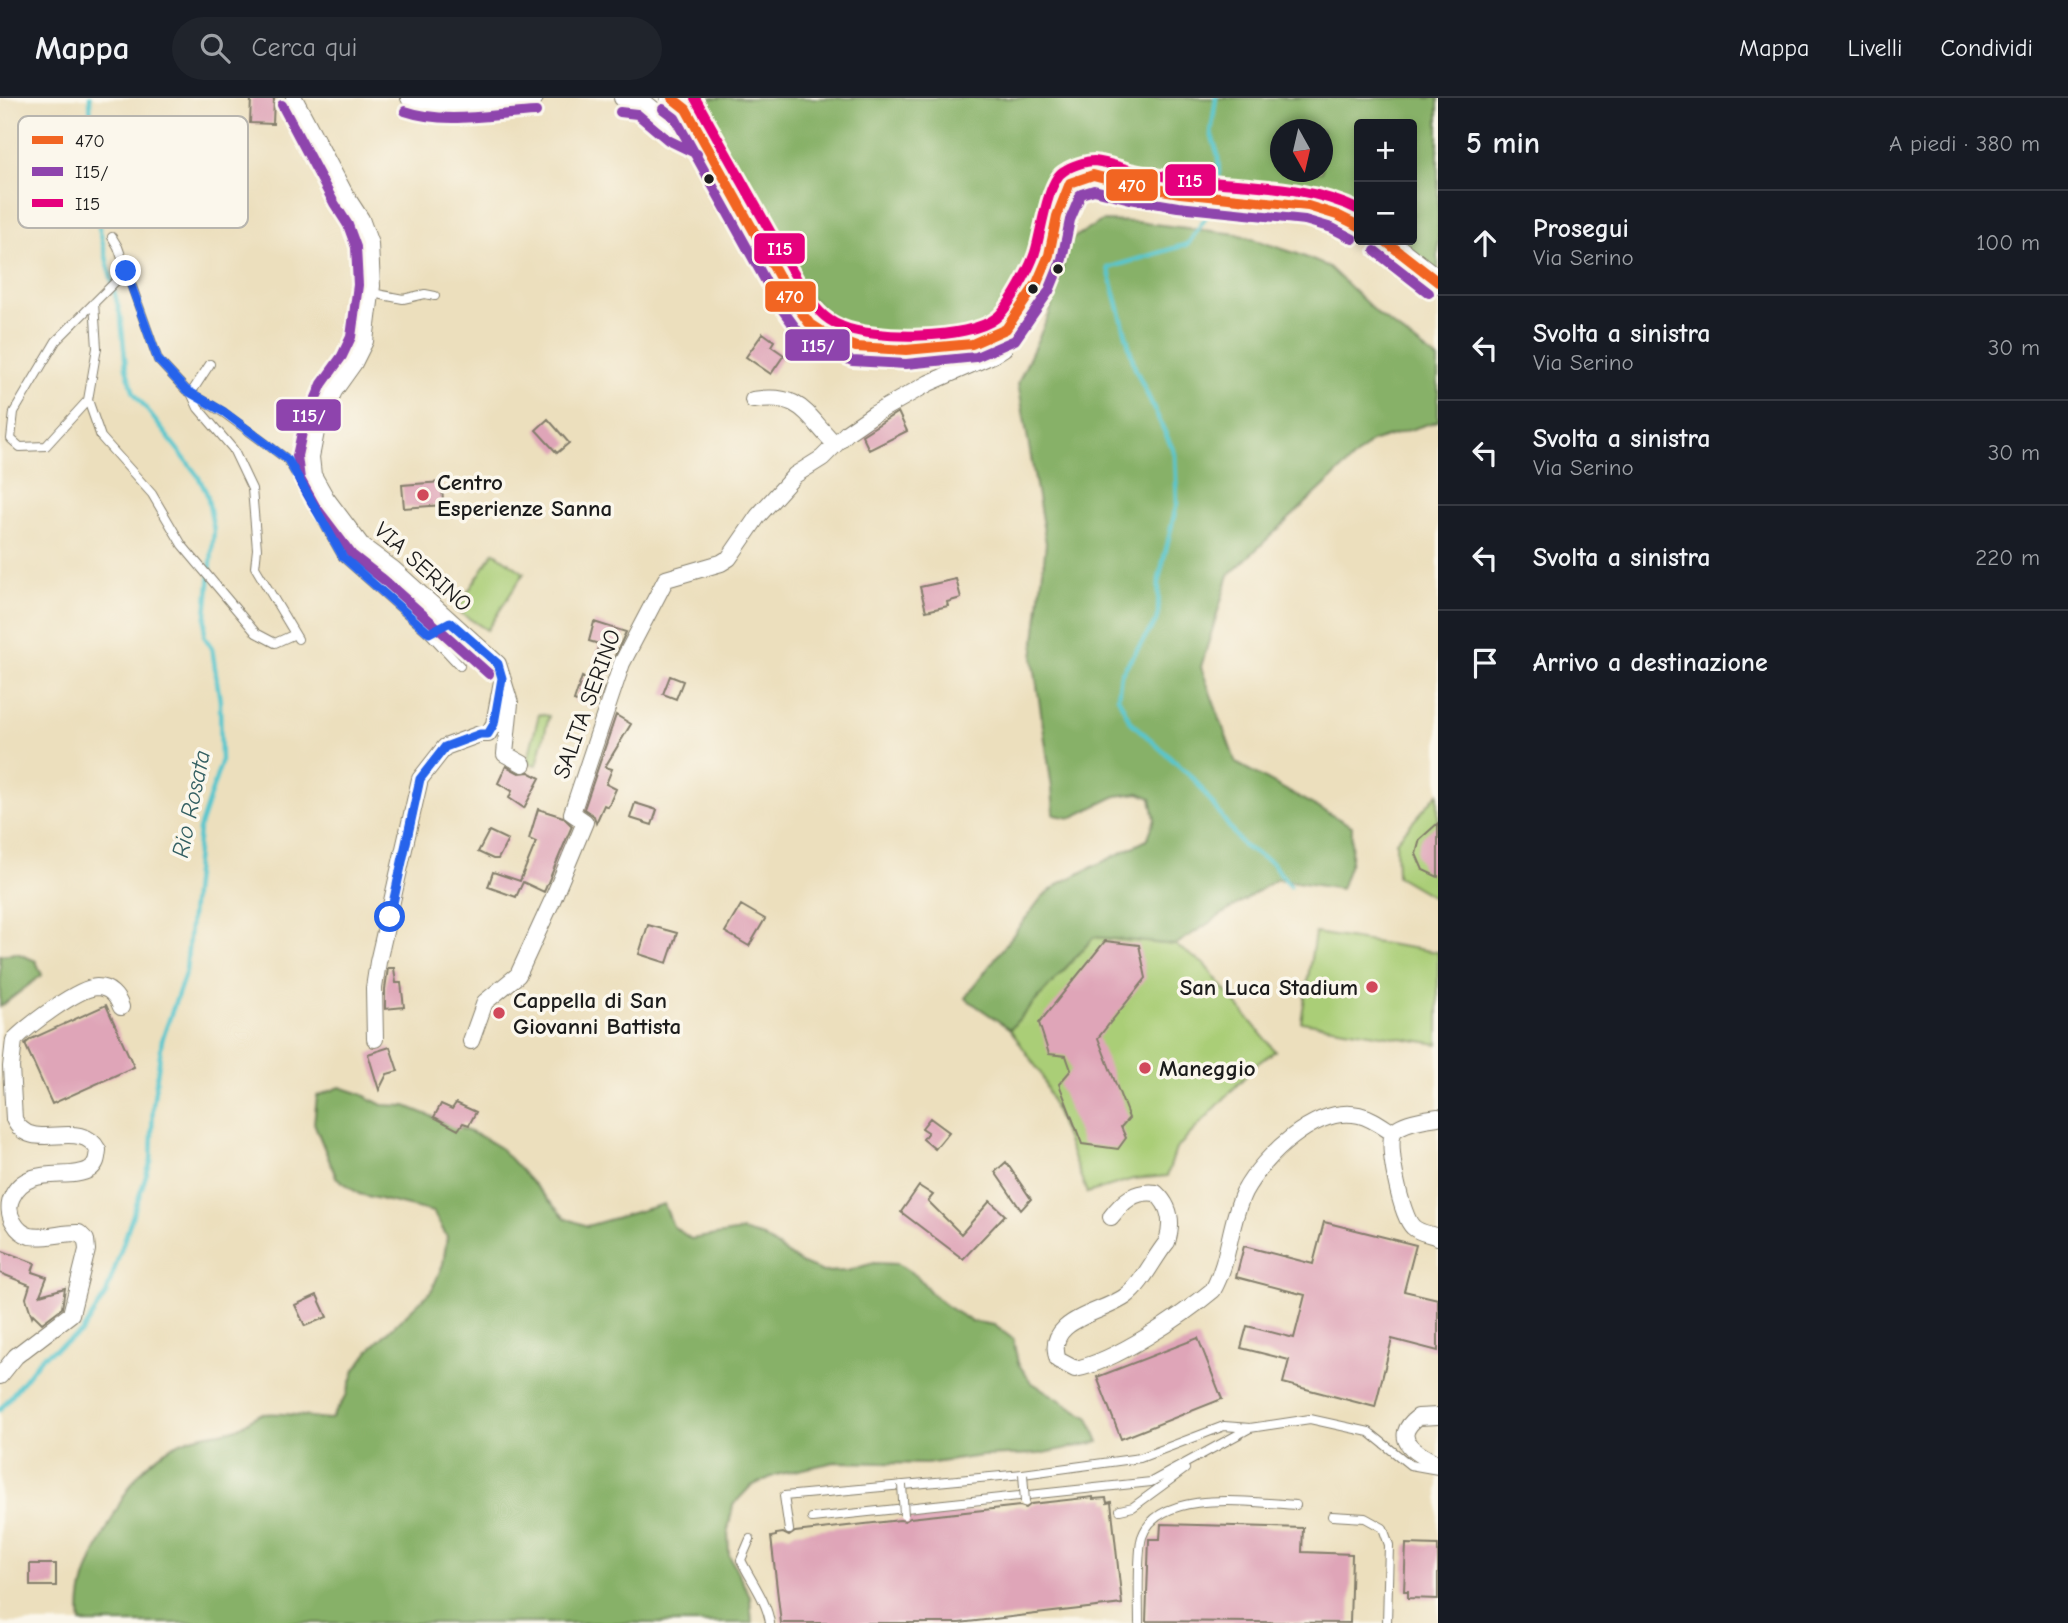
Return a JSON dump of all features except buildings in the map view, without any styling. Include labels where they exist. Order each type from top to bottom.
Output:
[{"type":"street","name":"VIA SERINO","points":[[295,98],[361,219],[370,244],[372,293],[365,341],[354,363],[334,391],[316,432],[310,457],[313,475],[326,498],[362,546],[393,569],[498,664],[510,704],[505,754],[523,764]]},
{"type":"street","points":[[409,98],[414,101],[440,103],[535,98]]},
{"type":"street","points":[[622,98],[643,101],[676,128],[703,142]]},
{"type":"street","points":[[673,98],[686,109],[791,298],[809,323],[832,338],[856,347],[906,350],[971,344],[1006,330],[1037,283],[1049,255],[1057,216],[1070,183],[1093,175],[1132,186],[1180,193],[1308,206],[1354,224]]},
{"type":"street","points":[[1390,245],[1438,282]]},
{"type":"street","name":"SALITA SERINO","points":[[471,1041],[485,1002],[518,975],[552,901],[585,822],[572,813],[614,686],[634,640],[666,579],[722,563],[729,558],[767,506],[795,475],[822,458],[835,444],[874,414],[929,383],[1004,348],[1006,330]]},
{"type":"street","points":[[752,400],[776,397],[802,407],[814,424],[835,444]]},
{"type":"street","points":[[375,1039],[374,988],[378,962],[420,779],[445,747],[480,734],[488,734],[494,724],[502,678]]},
{"type":"street","points":[[1,1374],[16,1356],[71,1314],[87,1250],[86,1240],[79,1233],[28,1236],[19,1231],[10,1216],[13,1194],[22,1183],[32,1178],[88,1170],[97,1161],[98,1150],[89,1139],[70,1134],[32,1136],[22,1132],[17,1126],[14,1119],[11,1067],[14,1040],[57,1006],[92,988],[104,988],[113,993],[121,1007]]},
{"type":"street","points":[[1111,1217],[1129,1197],[1156,1193],[1169,1210],[1170,1232],[1167,1242],[1128,1295],[1073,1322],[1056,1338],[1054,1349],[1058,1360],[1075,1369],[1098,1363],[1129,1347],[1213,1290],[1220,1277],[1244,1193],[1268,1160],[1288,1140],[1318,1121],[1344,1114],[1369,1119],[1393,1133]]},
{"type":"street","points":[[1438,1117],[1397,1128],[1393,1133],[1392,1153],[1403,1210],[1416,1230],[1438,1237]]},
{"type":"street","points":[[1438,1416],[1418,1417],[1408,1427],[1406,1435],[1409,1447],[1415,1453],[1438,1464]]},
{"type":"lane","points":[[111,237],[118,247],[158,360],[191,393],[224,412],[288,460],[343,557],[429,633],[460,666]]},
{"type":"lane","points":[[88,400],[46,446],[20,447],[11,439],[14,412],[56,341],[126,271]]},
{"type":"lane","points":[[372,293],[403,299],[425,294],[435,296]]},
{"type":"lane","points":[[94,303],[97,348],[88,400],[101,438],[152,494],[182,545],[256,633],[275,643],[297,637],[255,567],[257,549],[252,489],[233,449],[198,408],[191,393]]},
{"type":"lane","points":[[191,393],[210,364]]},
{"type":"lane","points":[[429,633],[450,622]]},
{"type":"lane","points":[[789,1530],[784,1496],[1023,1474],[1140,1458],[1224,1426],[1250,1429],[1310,1419],[1369,1432],[1410,1465],[1438,1470]]},
{"type":"lane","points":[[812,1518],[1151,1482],[1250,1429]]},
{"type":"lane","points":[[1120,1510],[1133,1507],[1210,1450]]},
{"type":"lane","points":[[1023,1474],[1026,1502]]},
{"type":"lane","points":[[902,1485],[904,1515]]},
{"type":"lane","points":[[1139,1623],[1142,1538],[1150,1522],[1180,1505],[1209,1500],[1296,1505]]},
{"type":"lane","points":[[1332,1516],[1365,1518],[1383,1528],[1390,1545],[1387,1623]]},
{"type":"lane","points":[[750,1539],[741,1560],[760,1598],[768,1607],[770,1623]]},
{"type":"green space","points":[[683,98],[1438,98],[1438,277],[1404,245],[1417,245],[1417,119],[1354,119],[1354,215],[1173,181],[1081,167],[1071,170],[1056,183],[1033,258],[1010,300],[991,325],[971,334],[922,339],[859,337],[832,319],[788,274]]},
{"type":"green space","points":[[1102,221],[1137,222],[1237,234],[1329,267],[1379,315],[1438,360],[1438,421],[1371,442],[1229,575],[1201,667],[1236,763],[1352,826],[1351,861],[1341,889],[1277,879],[1175,945],[1094,937],[1010,1029],[965,998],[1042,897],[1062,882],[1147,840],[1155,819],[1151,798],[1139,793],[1116,796],[1071,818],[1054,815],[1033,658],[1046,543],[1018,383],[1049,315],[1070,240]]},
{"type":"green space","points":[[494,552],[524,573],[487,630],[456,610]]},
{"type":"green space","points":[[539,714],[549,716],[537,765],[527,763]]},
{"type":"green space","points":[[1438,793],[1438,900],[1397,876],[1396,841]]},
{"type":"green space","name":"San Luca Stadium","points":[[1315,933],[1438,952],[1438,1044],[1301,1022]]},
{"type":"green space","name":"Maneggio","points":[[1094,937],[1175,945],[1204,964],[1275,1051],[1258,1063],[1176,1149],[1167,1176],[1133,1179],[1087,1193],[1041,1074],[1010,1029]]},
{"type":"green space","points":[[17,953],[36,961],[42,975],[0,1007],[0,955]]},
{"type":"green space","points":[[340,1087],[382,1105],[406,1106],[480,1136],[500,1148],[565,1218],[587,1226],[664,1204],[673,1226],[691,1239],[741,1231],[763,1237],[801,1263],[823,1272],[847,1271],[873,1263],[898,1264],[918,1277],[933,1295],[951,1309],[971,1321],[994,1325],[1013,1339],[1018,1363],[1031,1382],[1089,1418],[1099,1442],[1039,1454],[982,1456],[926,1464],[835,1462],[776,1475],[751,1486],[733,1505],[728,1530],[729,1555],[750,1597],[752,1623],[81,1623],[85,1578],[93,1557],[126,1492],[157,1456],[188,1439],[234,1429],[262,1414],[331,1419],[346,1396],[355,1370],[372,1347],[432,1290],[443,1264],[447,1237],[433,1212],[359,1194],[336,1177],[314,1123],[317,1096]]},
{"type":"waterway","name":"Rio Rosata","points":[[90,98],[91,116]]},
{"type":"waterway","points":[[1216,98],[1211,133],[1218,155],[1219,176],[1216,190]]},
{"type":"waterway","points":[[1214,202],[1188,244],[1108,268],[1135,368],[1175,454],[1177,503],[1159,579],[1158,618],[1121,674],[1118,697],[1130,721],[1195,780],[1243,846],[1272,863],[1290,886]]},
{"type":"waterway","name":"Rio Rosata","points":[[0,1410],[42,1357],[81,1333],[106,1294],[151,1161],[153,1105],[162,1040],[186,971],[199,829],[221,763],[220,701],[212,648],[204,636],[214,531],[207,494],[198,476],[134,393],[126,368],[121,319],[99,228]]},
{"type":"transit line","name":"470","points":[[672,98],[686,109],[791,298],[809,323],[832,338],[856,347],[906,350],[972,344],[1006,329],[1037,283],[1049,255],[1057,216],[1070,183],[1093,175],[1180,193],[1308,206],[1354,224]]},
{"type":"transit line","name":"I15","points":[[695,98],[803,290],[829,320],[855,331],[920,336],[943,334],[983,325],[996,318],[1013,296],[1030,265],[1046,207],[1058,176],[1087,162],[1103,162],[1136,171],[1205,182],[1295,190],[1354,208]]},
{"type":"transit line","name":"I15/","points":[[282,105],[348,225],[356,247],[358,285],[351,337],[342,356],[322,384],[303,428],[297,456],[300,479],[315,506],[352,555],[384,580],[489,674]]},
{"type":"transit line","name":"I15/","points":[[663,109],[675,118],[779,305],[800,334],[826,350],[852,361],[906,364],[976,357],[1015,340],[1049,291],[1062,259],[1070,220],[1081,194],[1094,190],[1178,207],[1305,220],[1332,228],[1353,239]]},
{"type":"transit line","name":"I15/","points":[[405,111],[453,118],[536,112]]},
{"type":"transit line","name":"I15/","points":[[620,112],[637,114],[668,140],[697,154]]},
{"type":"transit line","name":"470","points":[[1390,245],[1438,282]]},
{"type":"transit line","name":"I15/","points":[[1375,251],[1429,293]]},
{"type":"place","name":"Centro Esperienze Sanna","points":[[423,495]]},
{"type":"place","name":"San Luca Stadium","points":[[1372,987]]},
{"type":"place","name":"Cappella di San Giovanni Battista","points":[[499,1013]]},
{"type":"place","name":"Maneggio","points":[[1145,1068]]},
{"type":"route","points":[[126,271],[158,360],[186,390],[224,412],[288,460],[343,557],[429,633],[450,622],[498,664],[502,678],[494,724],[488,734],[480,734],[445,747],[420,779],[390,917]]}]
